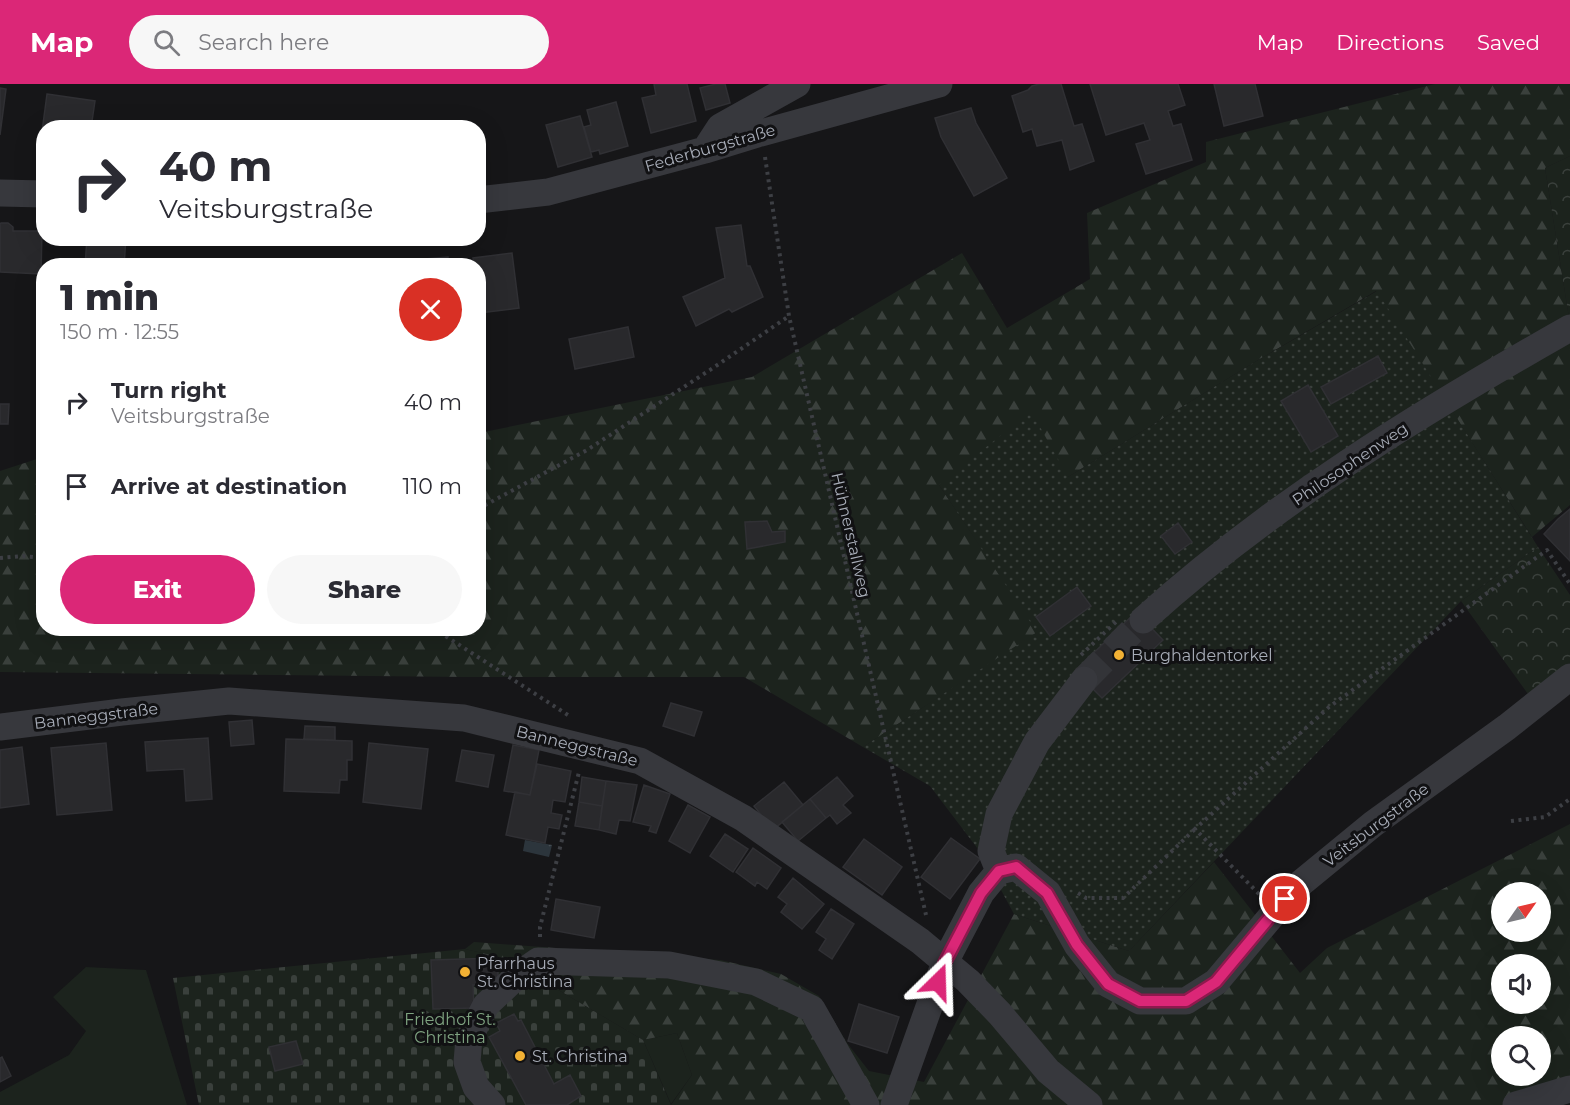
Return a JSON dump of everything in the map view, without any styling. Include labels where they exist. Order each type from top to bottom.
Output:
[{"type":"street","points":[[705,150],[720,127],[797,84]]},
{"type":"street","name":"Federburgstraße","points":[[486,199],[548,192],[939,84]]},
{"type":"street","points":[[0,193],[36,194]]},
{"type":"street","name":"Philosophenweg","points":[[1134,617],[1164,602],[1238,541],[1362,452],[1570,328]]},
{"type":"street","points":[[894,1105],[945,962],[981,893],[999,871],[991,851],[999,814],[1036,742],[1082,668]]},
{"type":"street","name":"Veitsburgstraße","points":[[999,871],[1016,867],[1047,893],[1077,945],[1108,984],[1140,1001],[1186,1001],[1216,982],[1295,888],[1373,825],[1507,727],[1570,676]]},
{"type":"street","name":"Banneggstraße","points":[[0,727],[229,701],[464,718],[640,760],[743,818],[920,941],[945,962]]},
{"type":"street","points":[[492,1105],[476,1088],[467,1062],[469,1038],[486,1005],[518,975],[538,961],[669,965],[756,981],[812,1009],[866,1105]]},
{"type":"street","points":[[945,962],[968,981],[1000,1014],[1048,1071],[1089,1105]]},
{"type":"street","points":[[1516,1105],[1570,1089]]},
{"type":"path","name":"Hühnerstallweg","points":[[757,134],[764,153],[789,316],[926,917],[920,941]]},
{"type":"path","points":[[486,505],[587,450],[789,316]]},
{"type":"path","points":[[1078,892],[1086,898],[1123,898],[1195,828],[1329,707],[1547,550],[1570,584]]},
{"type":"path","points":[[0,558],[36,557]]},
{"type":"path","points":[[1082,668],[1134,617]]},
{"type":"path","points":[[444,636],[571,717]]},
{"type":"path","points":[[538,961],[540,927],[584,747]]},
{"type":"path","points":[[1511,821],[1545,817],[1570,798]]},
{"type":"path","points":[[1195,828],[1275,911]]},
{"type":"green space","points":[[1435,84],[1570,84],[1570,156],[1545,168],[1570,324],[1570,505],[1532,537],[1376,291],[1253,363],[1068,477],[939,485],[1038,632],[863,747],[744,677],[465,677],[0,672],[0,471],[36,459],[36,636],[486,636],[486,432],[752,377],[962,253],[1007,328],[1090,279],[1087,213],[1206,162],[1206,142]]},
{"type":"green space","points":[[1570,156],[1570,324],[1545,168]]},
{"type":"green space","points":[[1377,291],[1538,547],[1461,601],[1129,951],[1014,914],[981,853],[930,786],[863,747],[1037,632],[939,485],[1031,411],[1068,477],[1253,363]]},
{"type":"green space","points":[[1538,547],[1570,595],[1570,663],[1528,694],[1461,601]]},
{"type":"green space","points":[[1570,824],[1570,1089],[1516,1105],[671,1105],[692,1075],[677,1033],[643,1040],[504,958],[465,949],[474,942],[720,960],[781,974],[819,996],[847,1043],[869,1071],[924,1082],[1014,914],[1129,951],[1214,862],[1300,973],[1327,948]]},
{"type":"green space","name":"Friedhof St. Christina","points":[[465,949],[504,958],[643,1040],[671,1105],[199,1105],[173,978]]},
{"type":"green space","points":[[86,967],[146,970],[187,1105],[0,1105],[0,1092],[69,1055],[86,1031],[53,997]]},
{"type":"green space","points":[[677,1033],[692,1075],[671,1104],[643,1040]]},
{"type":"water","points":[[525,840],[552,845],[549,857],[523,851]]},
{"type":"building","points":[[654,84],[687,84],[696,121],[651,133],[642,98],[656,95]]},
{"type":"building","points":[[725,84],[730,103],[706,110],[700,88]]},
{"type":"building","points":[[1039,84],[1061,84],[1074,126],[1082,124],[1094,161],[1070,170],[1062,140],[1037,146],[1032,129],[1023,132],[1012,96]]},
{"type":"building","points":[[1090,84],[1178,84],[1185,105],[1168,111],[1173,126],[1181,124],[1192,160],[1146,174],[1136,144],[1150,140],[1144,123],[1106,135]]},
{"type":"building","points":[[1214,84],[1255,84],[1263,116],[1224,126]]},
{"type":"building","points":[[0,88],[6,89],[0,135]]},
{"type":"building","points":[[47,94],[95,101],[92,120],[44,120]]},
{"type":"building","points":[[616,102],[628,146],[600,154],[599,150],[591,152],[584,127],[591,125],[587,110]]},
{"type":"building","points":[[971,108],[976,123],[1007,178],[974,196],[941,137],[935,118]]},
{"type":"building","points":[[580,116],[592,157],[558,167],[546,125]]},
{"type":"building","points":[[8,223],[13,227],[13,231],[36,231],[36,246],[42,246],[41,258],[36,258],[36,274],[0,272],[0,224]]},
{"type":"building","points":[[741,225],[747,266],[750,266],[763,297],[732,312],[729,309],[696,326],[683,297],[725,278],[716,228]]},
{"type":"building","points":[[86,246],[125,246],[125,258],[86,258]]},
{"type":"building","points":[[512,253],[519,308],[486,312],[486,258],[473,258]]},
{"type":"building","points":[[628,327],[634,357],[575,369],[569,339]]},
{"type":"building","points":[[1378,356],[1387,373],[1331,404],[1321,387]]},
{"type":"building","points":[[1308,385],[1338,436],[1311,452],[1281,401]]},
{"type":"building","points":[[0,404],[9,404],[8,424],[0,424]]},
{"type":"building","points":[[1570,509],[1570,561],[1544,534]]},
{"type":"building","points":[[767,521],[772,532],[785,531],[785,542],[747,549],[745,522]]},
{"type":"building","points":[[1178,523],[1192,542],[1175,554],[1161,536]]},
{"type":"building","points":[[1077,587],[1091,606],[1050,636],[1036,617]]},
{"type":"building","name":"Burghaldentorkel","points":[[1136,612],[1163,640],[1102,698],[1075,671]]},
{"type":"building","points":[[671,703],[702,712],[694,736],[663,726]]},
{"type":"building","points":[[252,720],[254,744],[231,746],[229,722]]},
{"type":"building","points":[[305,726],[335,727],[335,740],[304,739]]},
{"type":"building","points":[[208,738],[212,799],[186,801],[184,769],[147,771],[145,742]]},
{"type":"building","points":[[286,739],[352,741],[352,760],[347,760],[347,780],[340,780],[339,793],[284,791]]},
{"type":"building","points":[[106,743],[112,810],[57,815],[51,748]]},
{"type":"building","points":[[369,743],[428,749],[421,809],[363,802]]},
{"type":"building","points":[[513,745],[539,750],[530,795],[504,791]]},
{"type":"building","points":[[22,747],[29,804],[0,808],[0,750]]},
{"type":"building","points":[[462,750],[494,755],[488,787],[456,781]]},
{"type":"building","points":[[537,764],[571,771],[565,802],[553,800],[551,813],[562,815],[559,829],[548,827],[545,843],[506,835],[515,792],[530,795]]},
{"type":"building","points":[[582,777],[606,781],[602,806],[579,802]]},
{"type":"building","points":[[837,777],[853,796],[843,805],[851,813],[837,824],[830,815],[826,818],[810,799]]},
{"type":"building","points":[[606,781],[637,785],[630,821],[619,820],[616,834],[599,830]]},
{"type":"building","points":[[784,782],[803,805],[773,830],[754,806]]},
{"type":"building","points":[[644,785],[670,794],[656,833],[649,831],[651,826],[633,822]]},
{"type":"building","points":[[810,799],[826,818],[798,841],[782,822]]},
{"type":"building","points":[[579,802],[602,806],[599,830],[575,826]]},
{"type":"building","points":[[688,805],[710,817],[690,853],[669,841]]},
{"type":"building","points":[[725,834],[748,849],[733,872],[710,856]]},
{"type":"building","points":[[951,838],[980,859],[950,899],[921,877]]},
{"type":"building","points":[[864,839],[902,867],[882,895],[843,867]]},
{"type":"building","points":[[753,848],[781,868],[767,889],[757,882],[755,886],[736,872]]},
{"type":"building","points":[[793,878],[824,904],[802,929],[781,912],[787,904],[778,897]]},
{"type":"building","points":[[556,899],[600,907],[594,938],[551,930]]},
{"type":"building","points":[[831,909],[854,924],[832,959],[819,950],[826,939],[816,932]]},
{"type":"building","name":"Pfarrhaus St. Christina","points":[[498,958],[498,984],[473,985],[474,1008],[433,1009],[431,960]]},
{"type":"building","points":[[859,1004],[899,1017],[887,1053],[848,1041]]},
{"type":"building","name":"St. Christina","points":[[514,1014],[518,1021],[521,1020],[554,1084],[570,1075],[581,1096],[567,1105],[526,1105],[489,1037],[500,1031],[496,1023]]},
{"type":"building","points":[[296,1041],[303,1064],[275,1071],[269,1047]]},
{"type":"building","points":[[2,1057],[11,1076],[0,1082],[0,1058]]},
{"type":"tunnel","points":[[1084,680],[1143,620]]},
{"type":"place","name":"Burghaldentorkel","points":[[1119,655]]},
{"type":"place","name":"Pfarrhaus St. Christina","points":[[465,972]]},
{"type":"place","name":"St. Christina","points":[[520,1056]]},
{"type":"route","points":[[938,982],[945,962],[981,893],[999,871],[1016,867],[1047,893],[1077,945],[1108,984],[1140,1001],[1186,1001],[1216,982],[1285,899]]}]
